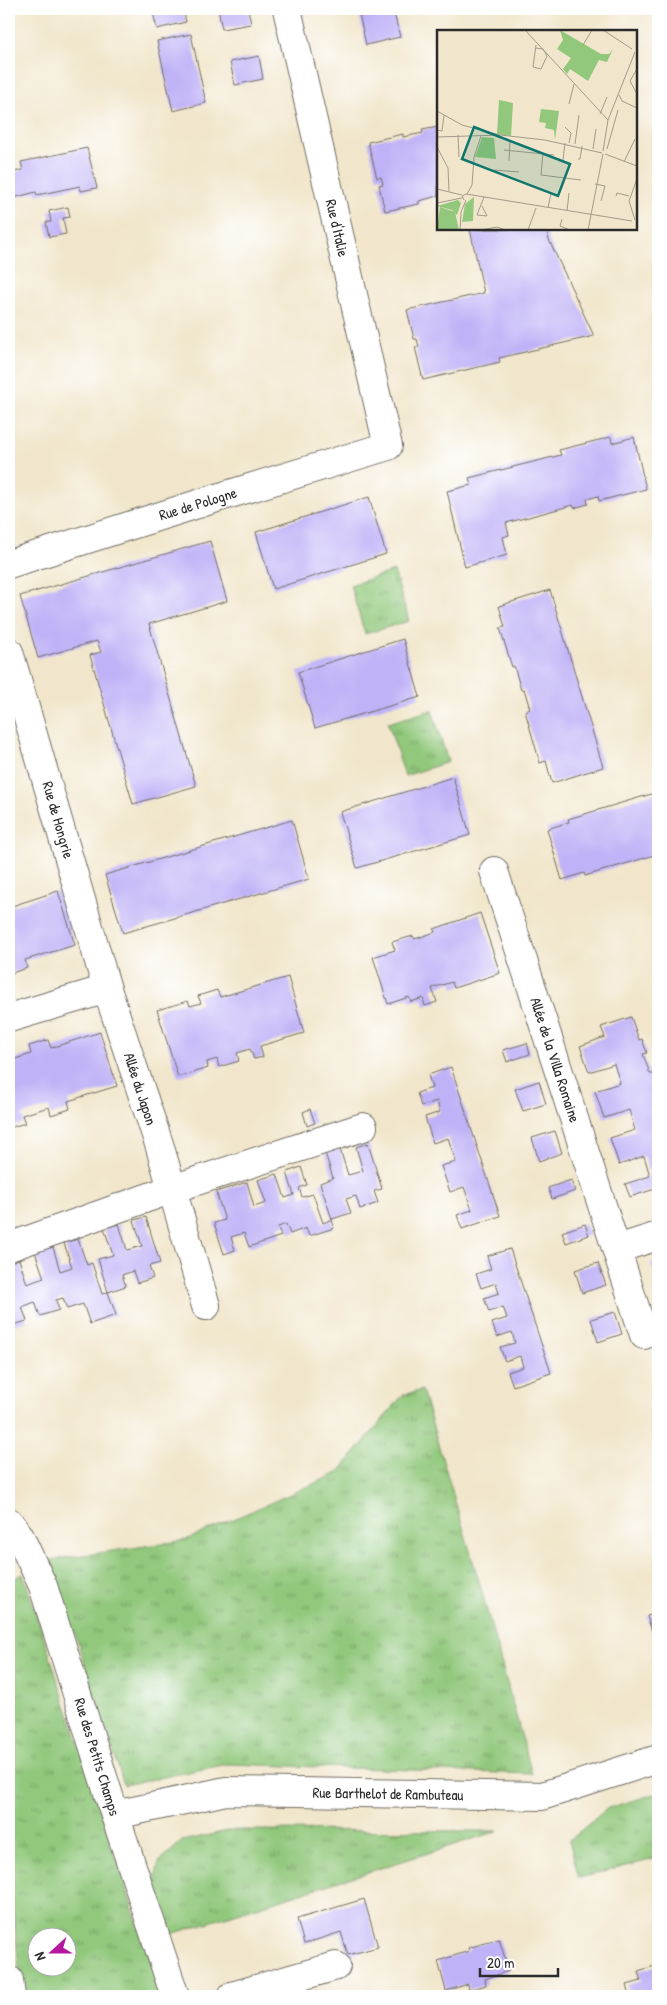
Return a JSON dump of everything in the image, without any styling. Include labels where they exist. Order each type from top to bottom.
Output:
[{"type":"street","name":"Rue d'Italie","points":[[287,9],[388,446]]},
{"type":"street","name":"Rue de Pologne","points":[[9,564],[388,446]]},
{"type":"street","name":"Rue de Hongrie","points":[[9,652],[107,989]]},
{"type":"street","name":"Allée de la Villa Romaine","points":[[494,871],[644,1335]]},
{"type":"street","points":[[9,1018],[107,989]]},
{"type":"street","name":"Allée du Japon","points":[[107,989],[172,1189],[206,1306]]},
{"type":"street","points":[[9,1247],[172,1189],[363,1127]]},
{"type":"street","points":[[617,1249],[658,1236]]},
{"type":"street","name":"Rue des Petits Champs","points":[[9,1522],[19,1535],[43,1586],[175,1996]]},
{"type":"street","name":"Rue Barthelot de Rambuteau","points":[[115,1814],[226,1791],[542,1796],[658,1759]]},
{"type":"street","points":[[232,1996],[336,1966]]},
{"type":"street","points":[[9,1980],[11,1996]]},
{"type":"green space","points":[[394,571],[409,621],[365,634],[350,585]]},
{"type":"green space","points":[[432,710],[448,762],[405,776],[388,723]]},
{"type":"green space","points":[[422,1390],[478,1578],[532,1774],[228,1764],[124,1785],[51,1560],[186,1540],[338,1473],[403,1395]]},
{"type":"green space","points":[[23,1574],[163,1996],[22,1996],[9,1871],[9,1581]]},
{"type":"green space","points":[[658,1793],[658,1858],[579,1878],[569,1840],[608,1808]]},
{"type":"green space","points":[[232,1830],[498,1831],[165,1936],[153,1888],[159,1862],[182,1841]]},
{"type":"building","points":[[152,9],[183,9],[186,22],[157,29]]},
{"type":"building","points":[[218,9],[248,9],[251,24],[222,29]]},
{"type":"building","points":[[358,9],[393,9],[400,37],[366,45]]},
{"type":"building","points":[[191,34],[206,103],[173,111],[157,41]]},
{"type":"building","points":[[259,56],[263,79],[235,85],[230,62]]},
{"type":"building","points":[[437,127],[437,196],[419,201],[419,204],[385,211],[379,185],[383,184],[381,177],[377,178],[368,142],[403,134],[403,137],[423,133],[422,130]]},
{"type":"building","points":[[87,148],[97,188],[81,191],[80,186],[37,195],[36,192],[9,199],[9,173],[23,170],[21,162]]},
{"type":"building","points":[[68,207],[70,217],[63,218],[66,234],[49,237],[46,222],[51,222],[49,211]]},
{"type":"building","points":[[470,230],[546,230],[549,240],[594,336],[499,358],[500,362],[423,380],[415,347],[419,347],[417,339],[414,339],[407,310],[484,293]]},
{"type":"building","points":[[611,437],[612,443],[634,437],[646,489],[599,501],[598,496],[587,499],[588,504],[574,508],[573,505],[506,523],[509,535],[503,537],[507,555],[465,567],[447,491],[471,485],[469,478],[561,455],[559,450]]},
{"type":"building","points":[[369,497],[386,554],[273,589],[256,532]]},
{"type":"building","points":[[210,541],[227,601],[149,624],[196,786],[133,804],[90,655],[101,652],[97,641],[38,658],[20,596]]},
{"type":"building","points":[[550,590],[603,767],[552,783],[546,761],[540,763],[525,711],[530,709],[524,689],[521,690],[514,666],[512,667],[500,628],[505,627],[499,606]]},
{"type":"building","points":[[403,639],[420,697],[315,728],[298,672]]},
{"type":"building","points":[[453,777],[470,835],[357,868],[340,812]]},
{"type":"building","points":[[658,792],[658,854],[585,876],[584,873],[562,880],[547,829],[569,822],[568,819]]},
{"type":"building","points":[[292,820],[309,879],[123,933],[105,875]]},
{"type":"building","points":[[58,891],[75,945],[25,960],[27,968],[9,974],[9,907]]},
{"type":"building","points":[[480,913],[500,973],[454,988],[452,982],[432,988],[437,1002],[425,1006],[423,998],[411,1002],[409,997],[388,1004],[373,957],[395,950],[392,942],[413,936],[415,939],[435,932],[434,929]]},
{"type":"building","points":[[288,977],[304,1033],[260,1046],[263,1057],[254,1059],[250,1049],[237,1053],[239,1061],[219,1067],[217,1059],[207,1062],[208,1068],[178,1077],[157,1010],[188,1001],[190,1006],[201,1003],[198,996],[217,990],[220,997]]},
{"type":"building","points":[[631,1017],[639,1040],[642,1039],[647,1053],[643,1054],[650,1074],[654,1074],[658,1086],[654,1088],[658,1100],[658,1188],[630,1197],[625,1184],[650,1176],[644,1156],[619,1165],[610,1138],[635,1130],[629,1110],[604,1118],[595,1091],[620,1083],[614,1064],[589,1072],[580,1046],[605,1037],[601,1027]]},
{"type":"building","points":[[100,1032],[117,1086],[68,1101],[70,1109],[51,1115],[49,1107],[22,1115],[25,1123],[9,1128],[9,1061],[31,1054],[29,1046],[48,1040],[51,1048]]},
{"type":"building","points":[[527,1043],[530,1054],[507,1062],[503,1050]]},
{"type":"building","points":[[451,1067],[500,1216],[462,1229],[457,1215],[472,1210],[464,1187],[450,1192],[441,1166],[456,1162],[448,1138],[433,1143],[425,1117],[440,1112],[437,1101],[421,1106],[417,1093],[432,1088],[428,1075]]},
{"type":"building","points":[[539,1081],[546,1104],[523,1111],[515,1089]]},
{"type":"building","points":[[310,1109],[315,1123],[307,1126],[303,1112]]},
{"type":"building","points":[[555,1131],[562,1153],[539,1161],[532,1138]]},
{"type":"building","points":[[368,1143],[382,1189],[374,1191],[378,1203],[360,1209],[356,1196],[346,1199],[351,1213],[332,1219],[320,1183],[333,1178],[325,1153],[340,1149],[348,1175],[363,1171],[356,1147]]},
{"type":"building","points":[[301,1167],[307,1185],[299,1188],[302,1197],[313,1194],[323,1223],[332,1219],[334,1228],[309,1236],[306,1228],[290,1234],[286,1224],[278,1227],[281,1236],[249,1247],[244,1233],[231,1237],[235,1250],[224,1254],[214,1223],[225,1220],[216,1192],[247,1182],[254,1207],[266,1203],[258,1180],[277,1174],[285,1198],[294,1195],[287,1172]]},
{"type":"building","points":[[571,1180],[575,1191],[552,1199],[548,1188]]},
{"type":"building","points":[[146,1217],[160,1263],[149,1266],[153,1278],[137,1283],[133,1271],[122,1275],[126,1286],[108,1292],[98,1259],[113,1255],[104,1228],[119,1224],[127,1250],[142,1246],[134,1220]]},
{"type":"building","points":[[585,1224],[589,1235],[566,1243],[562,1232]]},
{"type":"building","points":[[78,1239],[87,1265],[92,1263],[102,1294],[108,1292],[116,1315],[90,1324],[83,1304],[67,1309],[63,1298],[56,1300],[59,1310],[40,1316],[35,1302],[22,1307],[27,1321],[9,1326],[9,1262],[19,1259],[27,1284],[44,1278],[35,1252],[53,1247],[60,1271],[72,1267],[64,1243]]},
{"type":"building","points":[[510,1249],[551,1373],[513,1386],[508,1372],[523,1367],[520,1356],[505,1361],[500,1347],[515,1343],[512,1332],[497,1337],[492,1323],[507,1318],[503,1307],[489,1312],[484,1298],[499,1293],[496,1283],[481,1288],[476,1274],[491,1269],[487,1256]]},
{"type":"building","points":[[658,1261],[658,1276],[655,1277],[651,1263]]},
{"type":"building","points":[[598,1263],[606,1285],[582,1293],[575,1270]]},
{"type":"building","points":[[615,1312],[622,1334],[598,1342],[591,1319]]},
{"type":"building","points":[[658,1613],[658,1650],[647,1616]]},
{"type":"building","points":[[364,1899],[378,1947],[348,1955],[341,1932],[304,1944],[297,1919]]},
{"type":"building","points":[[499,1939],[509,1971],[485,1979],[486,1985],[469,1990],[468,1984],[446,1991],[438,1961],[469,1951],[468,1948]]},
{"type":"building","points":[[658,1965],[658,1996],[630,1996],[627,1985],[641,1981],[638,1971]]}]
